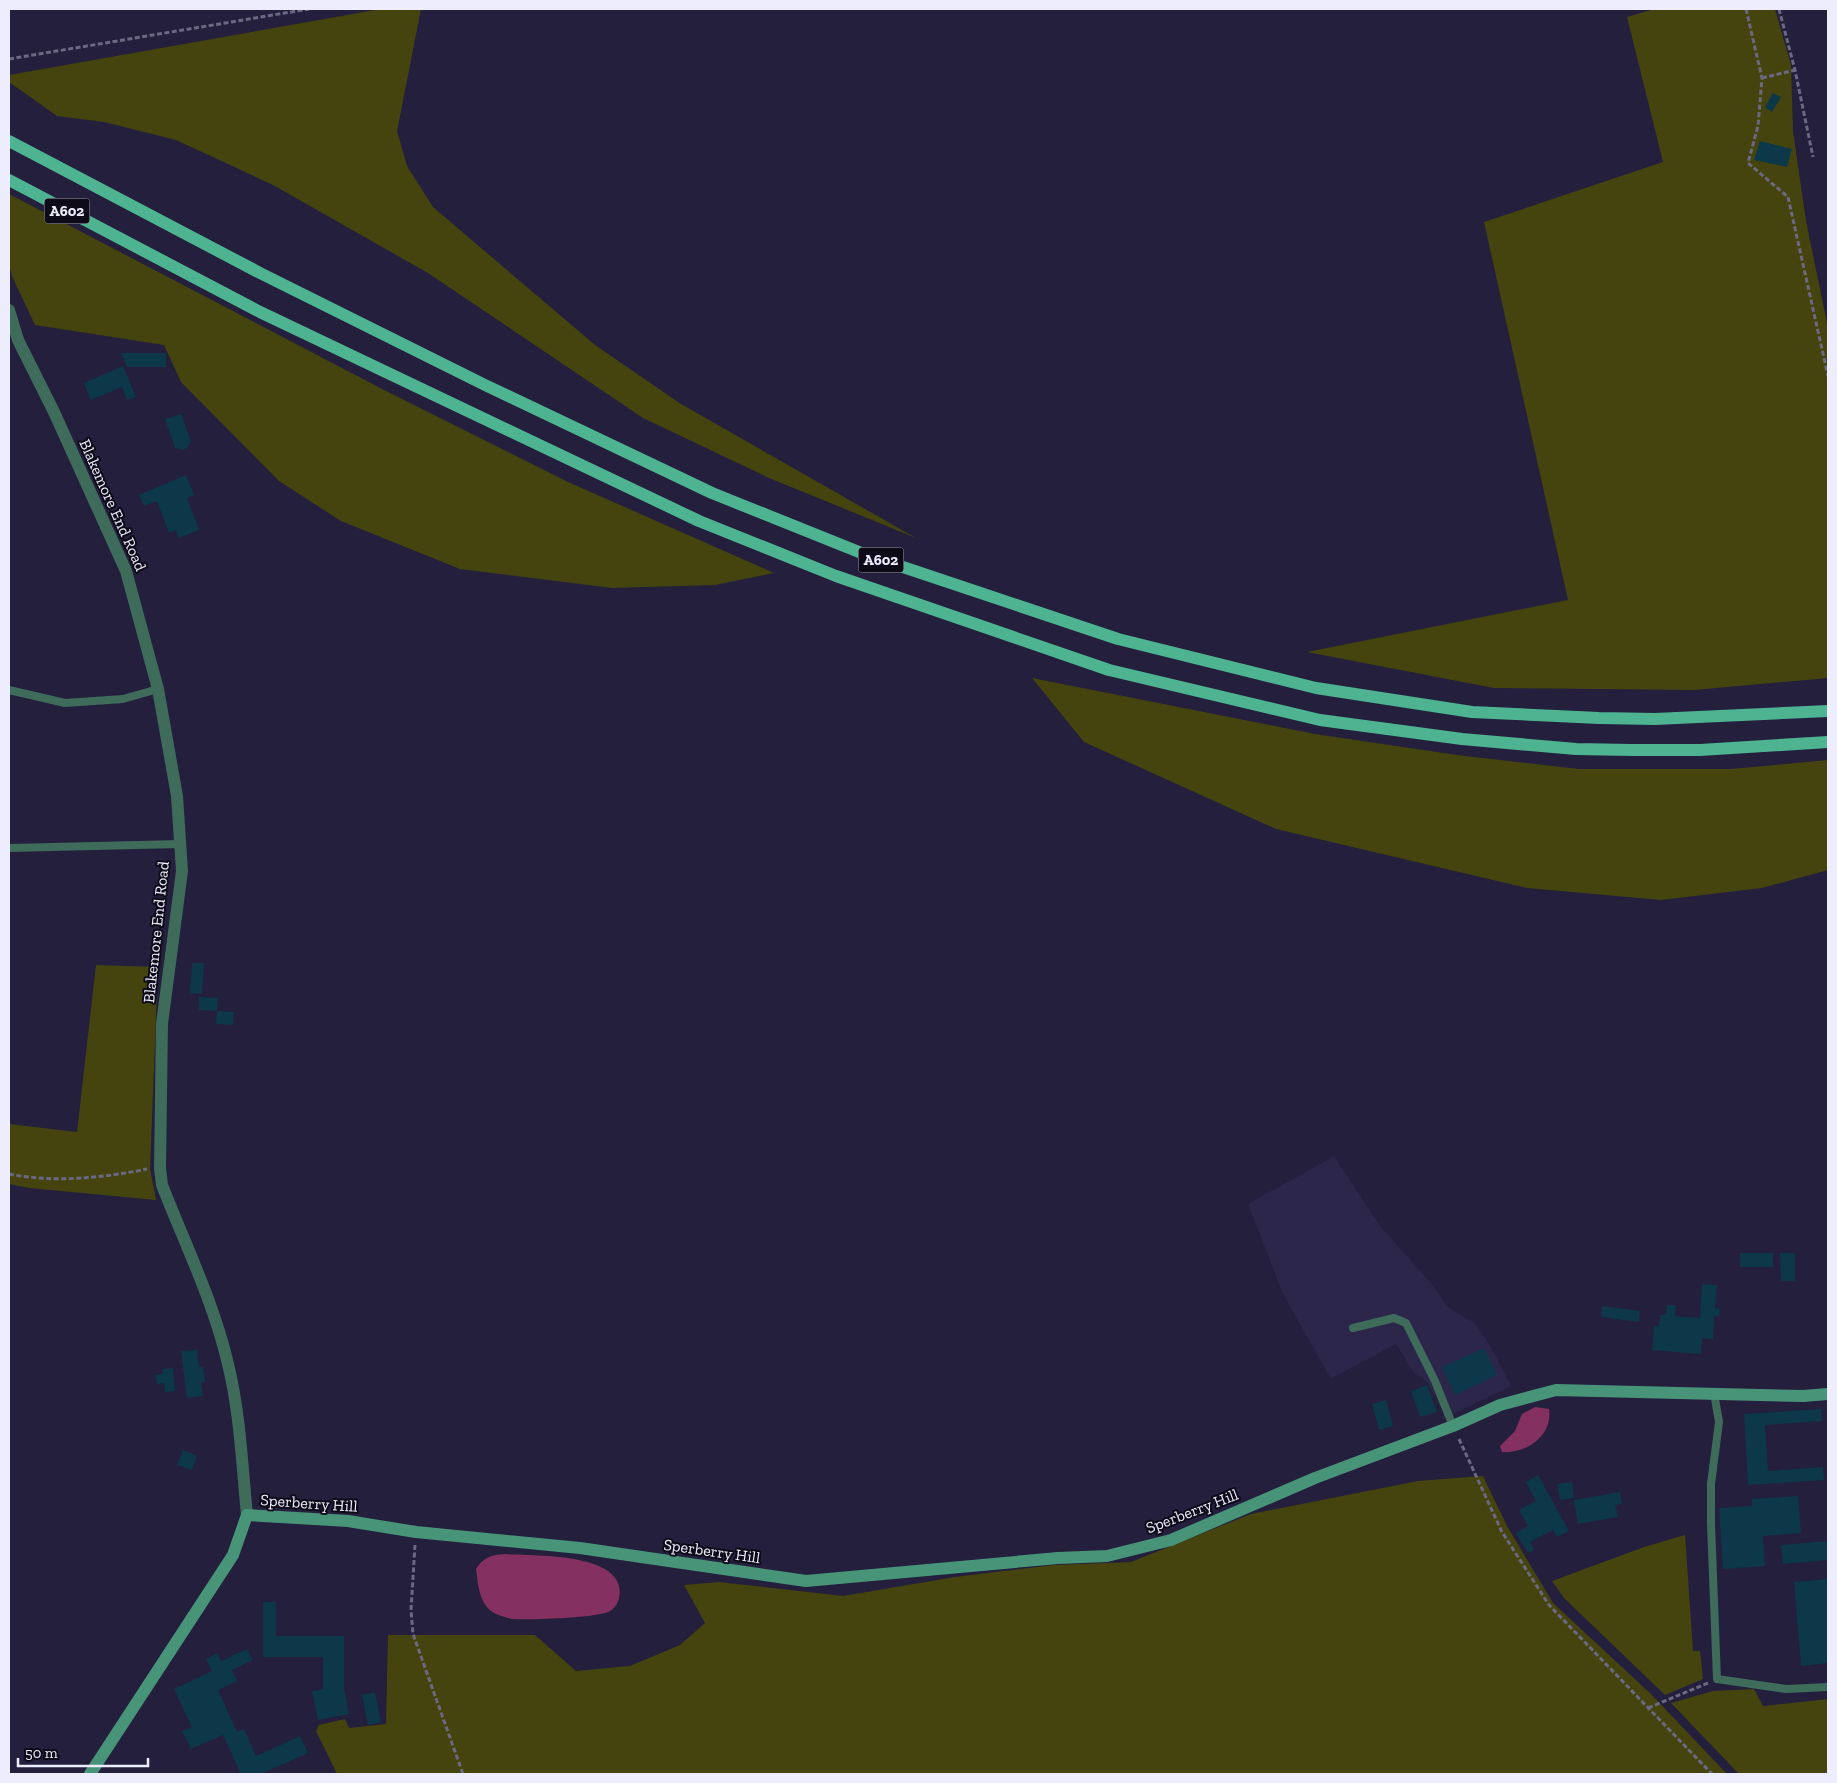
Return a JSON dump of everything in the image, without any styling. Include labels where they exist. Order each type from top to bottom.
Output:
[{"type":"main road","name":"A602","points":[[9,142],[260,273],[485,385],[712,492],[864,554],[1118,640],[1316,688],[1472,712],[1655,719],[1828,711]]},
{"type":"main road","name":"A602","points":[[9,180],[260,312],[699,521],[836,576],[1109,670],[1320,720],[1462,739],[1576,749],[1631,750],[1709,749],[1828,742]]},
{"type":"street","name":"Blakemore End Road","points":[[9,310],[13,342],[54,412],[126,571],[158,689],[177,796],[182,871],[162,1024],[160,1168],[162,1185],[219,1332],[228,1362],[240,1432],[247,1515]]},
{"type":"street","name":"Sperberry Hill","points":[[90,1774],[233,1555],[247,1515],[348,1521],[416,1532],[580,1548],[806,1580],[1058,1558],[1107,1556],[1171,1540],[1315,1478],[1453,1426],[1500,1405],[1556,1390],[1803,1396],[1828,1394]]},
{"type":"lane","points":[[9,690],[65,703],[123,699],[158,689]]},
{"type":"lane","points":[[9,848],[180,844]]},
{"type":"lane","points":[[1353,1328],[1394,1318],[1406,1323],[1435,1381],[1453,1426]]},
{"type":"lane","points":[[1714,1393],[1719,1422],[1711,1484],[1717,1679],[1786,1689],[1828,1686]]},
{"type":"path","points":[[9,59],[308,9]]},
{"type":"path","points":[[1746,9],[1762,78],[1758,126],[1748,162],[1788,197],[1828,376]]},
{"type":"path","points":[[1779,9],[1795,70],[1813,157]]},
{"type":"path","points":[[1762,78],[1795,70]]},
{"type":"path","points":[[9,1174],[30,1178],[110,1177],[160,1168]]},
{"type":"path","points":[[1453,1426],[1502,1532],[1549,1605],[1712,1774]]},
{"type":"path","points":[[416,1532],[411,1610],[413,1634],[463,1774]]},
{"type":"path","points":[[1648,1708],[1717,1679]]},
{"type":"shaded area","points":[[381,9],[421,9],[397,131],[407,166],[433,207],[595,345],[681,404],[916,538],[769,478],[643,418],[428,273],[273,185],[176,140],[104,122],[57,116],[9,82],[9,75]]},
{"type":"shaded area","points":[[1655,9],[1775,9],[1791,65],[1793,131],[1806,221],[1828,328],[1828,678],[1694,690],[1494,688],[1307,652],[1568,600],[1484,222],[1663,162],[1627,17]]},
{"type":"shaded area","points":[[9,194],[384,390],[568,482],[774,573],[715,585],[612,588],[460,569],[341,521],[279,481],[181,382],[164,345],[35,325],[12,276],[9,264]]},
{"type":"shaded area","points":[[1032,678],[1315,734],[1457,755],[1579,769],[1731,769],[1828,760],[1828,870],[1762,888],[1661,900],[1527,888],[1276,829],[1084,742]]},
{"type":"shaded area","points":[[96,965],[158,967],[150,1169],[156,1200],[29,1188],[9,1184],[9,1124],[77,1132]]},
{"type":"shaded area","points":[[1334,1156],[1381,1227],[1430,1282],[1448,1307],[1475,1323],[1490,1345],[1511,1386],[1441,1420],[1444,1413],[1427,1382],[1414,1373],[1396,1344],[1331,1379],[1283,1294],[1248,1204]]},
{"type":"shaded area","points":[[1535,1407],[1549,1409],[1547,1427],[1542,1435],[1536,1441],[1520,1450],[1502,1452],[1500,1446],[1515,1431],[1522,1414]]},
{"type":"shaded area","points":[[1483,1476],[1507,1526],[1553,1603],[1651,1694],[1727,1774],[337,1774],[316,1731],[319,1725],[345,1719],[349,1728],[386,1724],[388,1635],[535,1635],[576,1671],[630,1666],[680,1645],[705,1623],[684,1585],[719,1582],[843,1596],[955,1577],[1054,1565],[1131,1562],[1251,1514],[1418,1481]]},
{"type":"shaded area","points":[[1685,1535],[1693,1651],[1700,1651],[1703,1679],[1665,1695],[1564,1598],[1552,1581],[1644,1547]]},
{"type":"shaded area","points":[[505,1554],[556,1557],[595,1564],[609,1572],[618,1583],[618,1602],[610,1611],[589,1616],[512,1619],[499,1615],[491,1611],[484,1602],[480,1592],[476,1569],[488,1557]]},
{"type":"shaded area","points":[[1754,1689],[1763,1706],[1828,1699],[1828,1774],[1739,1774],[1671,1703],[1713,1691]]},
{"type":"building","points":[[1773,93],[1781,97],[1772,112],[1765,107]]},
{"type":"building","points":[[1760,141],[1792,149],[1787,167],[1754,160]]},
{"type":"building","points":[[121,353],[166,353],[166,367],[127,367]]},
{"type":"building","points":[[123,366],[136,397],[127,400],[122,387],[91,400],[84,383]]},
{"type":"building","points":[[181,414],[191,442],[187,448],[182,450],[175,448],[165,419]]},
{"type":"building","points":[[186,475],[194,495],[187,498],[199,530],[179,538],[176,530],[169,533],[157,501],[144,506],[139,495]]},
{"type":"building","points":[[192,963],[204,963],[202,994],[190,993]]},
{"type":"building","points":[[199,997],[218,998],[217,1011],[199,1010]]},
{"type":"building","points":[[217,1011],[234,1012],[233,1025],[216,1024]]},
{"type":"building","points":[[1740,1253],[1773,1253],[1773,1267],[1740,1267]]},
{"type":"building","points":[[1780,1253],[1795,1253],[1795,1281],[1781,1281]]},
{"type":"building","points":[[1702,1284],[1717,1285],[1715,1308],[1720,1309],[1719,1317],[1714,1316],[1713,1339],[1702,1338],[1701,1354],[1652,1350],[1654,1326],[1659,1326],[1660,1315],[1666,1315],[1667,1305],[1676,1305],[1675,1316],[1700,1318]]},
{"type":"building","points":[[1602,1306],[1640,1311],[1639,1322],[1601,1317]]},
{"type":"building","points":[[1484,1348],[1497,1375],[1455,1395],[1442,1367]]},
{"type":"building","points":[[197,1350],[199,1367],[203,1367],[205,1382],[201,1382],[203,1396],[187,1398],[181,1351]]},
{"type":"building","points":[[173,1368],[175,1391],[165,1392],[164,1383],[157,1384],[155,1375],[163,1374],[162,1369]]},
{"type":"building","points":[[1427,1385],[1437,1412],[1420,1417],[1411,1391]]},
{"type":"building","points":[[1386,1400],[1393,1426],[1379,1430],[1372,1404]]},
{"type":"building","points":[[1821,1409],[1822,1421],[1765,1425],[1768,1471],[1823,1467],[1824,1480],[1748,1485],[1744,1414]]},
{"type":"building","points":[[183,1450],[197,1456],[192,1470],[177,1465]]},
{"type":"building","points":[[1538,1475],[1569,1531],[1557,1537],[1553,1530],[1530,1542],[1534,1550],[1528,1553],[1516,1533],[1528,1526],[1519,1510],[1536,1501],[1526,1482]]},
{"type":"building","points":[[1572,1482],[1574,1498],[1560,1500],[1557,1484]]},
{"type":"building","points":[[1620,1492],[1622,1504],[1615,1505],[1618,1517],[1578,1524],[1574,1500]]},
{"type":"building","points":[[1798,1496],[1801,1533],[1763,1536],[1765,1566],[1723,1569],[1719,1508],[1752,1506],[1752,1499]]},
{"type":"building","points":[[1828,1541],[1828,1560],[1783,1564],[1781,1545]]},
{"type":"building","points":[[1828,1579],[1828,1663],[1801,1666],[1794,1582]]},
{"type":"building","points":[[263,1602],[276,1602],[276,1636],[344,1636],[344,1688],[349,1714],[318,1720],[312,1691],[323,1689],[323,1657],[263,1657]]},
{"type":"building","points":[[247,1649],[253,1660],[232,1670],[237,1681],[218,1690],[237,1732],[244,1729],[256,1756],[300,1736],[308,1753],[261,1774],[241,1774],[223,1735],[191,1749],[182,1731],[192,1727],[174,1689],[212,1671],[206,1659],[217,1653],[221,1661]]},
{"type":"building","points":[[375,1692],[381,1722],[368,1725],[362,1695]]}]
